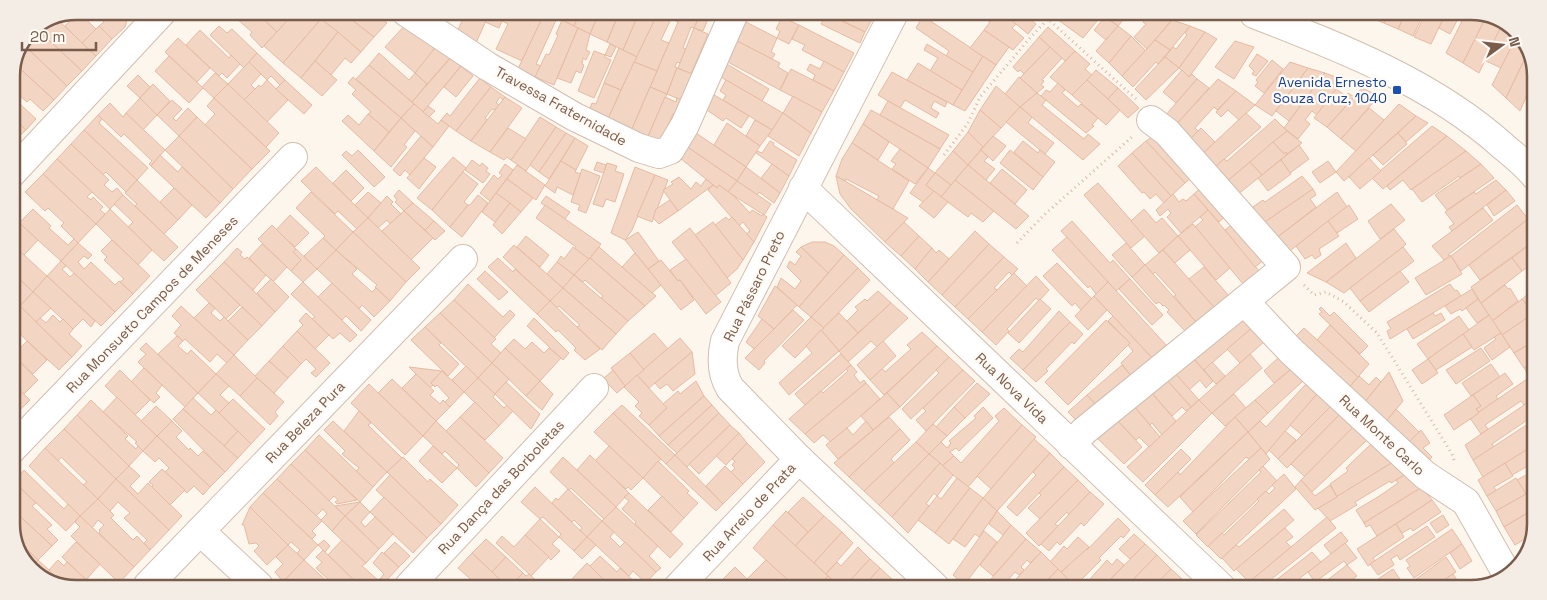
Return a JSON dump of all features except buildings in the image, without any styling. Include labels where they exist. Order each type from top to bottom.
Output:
[{"type":"street","points":[[20,164],[155,20]]},
{"type":"street","name":"Travessa Fraternidade","points":[[418,20],[487,66],[575,117],[639,148],[659,154],[670,150],[685,125],[731,20]]},
{"type":"street","name":"Rua Pássaro Preto","points":[[890,20],[725,341],[722,361],[726,380],[730,388],[799,459],[928,580]]},
{"type":"street","points":[[1270,20],[1385,68],[1436,96],[1488,132],[1527,169]]},
{"type":"street","points":[[1071,445],[1084,432],[1286,267],[1167,132],[1151,120]]},
{"type":"street","name":"Rua Monsueto Campos de Meneses","points":[[20,441],[292,157]]},
{"type":"street","name":"Rua Nova Vida","points":[[803,188],[1214,580]]},
{"type":"street","name":"Rua Beleza Pura","points":[[154,580],[463,259]]},
{"type":"street","name":"Rua Monte Carlo","points":[[1244,301],[1291,351],[1425,475],[1466,502],[1504,569]]},
{"type":"street","name":"Rua Dança das Borboletas","points":[[415,580],[594,388]]},
{"type":"street","name":"Rua Arreio de Prata","points":[[685,580],[799,459]]},
{"type":"street","points":[[200,531],[253,580]]},
{"type":"path","points":[[944,155],[968,123],[980,97],[1047,20]]},
{"type":"path","points":[[1017,243],[1044,215],[1151,120],[1133,94],[1049,20]]},
{"type":"path","points":[[1286,267],[1314,294],[1326,292],[1344,302],[1377,333],[1452,454],[1455,464]]},
{"type":"place","name":"Avenida Ernesto Souza Cruz, 1040","points":[[1397,90]]}]
